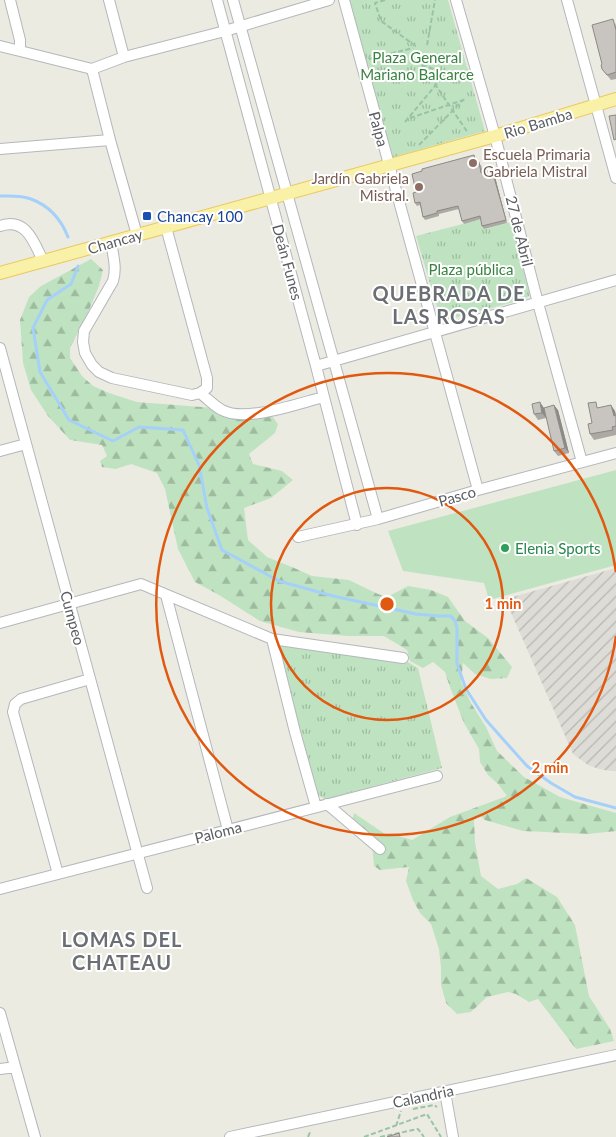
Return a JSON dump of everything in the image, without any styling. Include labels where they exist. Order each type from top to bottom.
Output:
[{"type":"main road","name":"Rio Bamba","points":[[287,194],[495,136],[616,99]]},
{"type":"main road","name":"Chancay","points":[[0,273],[287,194]]},
{"type":"street","points":[[10,0],[20,40],[20,51]]},
{"type":"street","points":[[109,0],[124,56]]},
{"type":"street","name":"Deán Funes","points":[[217,0],[357,525]]},
{"type":"street","name":"Deán Funes","points":[[233,0],[378,519]]},
{"type":"street","points":[[0,46],[92,69],[124,56],[225,31],[329,0]]},
{"type":"street","name":"Palpa","points":[[344,0],[478,490]]},
{"type":"street","name":"27 de Abril","points":[[456,0],[495,136],[538,303],[582,462]]},
{"type":"street","points":[[567,0],[616,178]]},
{"type":"street","points":[[92,69],[110,140],[138,235]]},
{"type":"street","points":[[0,149],[110,140]]},
{"type":"street","points":[[0,226],[8,223],[22,227],[32,237],[43,261]]},
{"type":"street","points":[[111,242],[115,266],[113,281],[84,331],[83,342],[85,352],[92,365],[99,372],[112,378],[192,395],[200,393],[207,388],[207,378],[166,227]]},
{"type":"street","points":[[316,366],[616,280]]},
{"type":"street","name":"Cumpeo","points":[[0,348],[147,888]]},
{"type":"street","points":[[200,393],[222,410],[235,414],[262,413],[324,397]]},
{"type":"street","points":[[0,451],[26,444]]},
{"type":"street","name":"Pasco","points":[[298,537],[357,525],[616,453]]},
{"type":"street","points":[[0,623],[141,584],[272,639],[403,658]]},
{"type":"street","points":[[166,594],[228,830]]},
{"type":"street","points":[[272,639],[316,807]]},
{"type":"street","points":[[58,874],[13,712],[15,704],[21,699],[90,679]]},
{"type":"street","name":"Paloma","points":[[0,889],[437,776]]},
{"type":"street","points":[[327,804],[380,849]]},
{"type":"street","points":[[0,1013],[35,1137]]},
{"type":"street","name":"Calandria","points":[[230,1137],[407,1105],[445,1092],[616,1055]]},
{"type":"street","points":[[0,1069],[15,1067]]},
{"type":"street","points":[[445,1092],[453,1137]]},
{"type":"path","points":[[385,0],[375,3],[381,21],[417,48]]},
{"type":"path","points":[[426,45],[435,0]]},
{"type":"path","points":[[360,61],[413,48]]},
{"type":"path","points":[[433,61],[472,53]]},
{"type":"path","points":[[405,122],[436,85],[446,74],[421,64],[436,85],[449,104],[474,142]]},
{"type":"path","points":[[408,118],[466,99]]},
{"type":"path","points":[[417,148],[463,100]]},
{"type":"path","points":[[396,1126],[407,1105],[434,1105],[443,1110]]},
{"type":"path","points":[[364,1137],[427,1114],[441,1137]]},
{"type":"path","points":[[303,1130],[312,1129]]},
{"type":"path","points":[[380,1137],[418,1129],[424,1137]]},
{"type":"shaded area","points":[[616,568],[616,771],[610,771],[588,765],[573,754],[505,599]]},
{"type":"green space","name":"Plaza General Mariano Balcarce","points":[[348,0],[448,0],[485,131],[393,157]]},
{"type":"green space","name":"Plaza pública","points":[[482,219],[485,229],[511,222],[529,296],[525,299],[447,320],[439,314],[416,236]]},
{"type":"green space","points":[[91,259],[103,270],[99,286],[86,317],[70,348],[70,358],[82,376],[93,386],[137,402],[271,415],[278,424],[275,433],[249,454],[253,464],[282,471],[293,480],[271,498],[244,508],[248,540],[267,557],[312,576],[349,580],[387,597],[408,586],[431,590],[448,597],[465,621],[488,638],[512,667],[507,678],[491,679],[475,674],[463,663],[461,682],[497,751],[524,777],[560,797],[616,813],[616,831],[588,834],[523,831],[485,820],[479,815],[474,820],[475,842],[481,876],[498,889],[517,884],[526,878],[557,897],[575,925],[589,996],[610,1029],[614,1041],[576,1049],[538,999],[529,1002],[516,994],[508,992],[487,997],[471,1012],[457,1014],[446,1003],[441,985],[439,949],[431,924],[420,913],[406,881],[409,867],[380,870],[374,866],[372,845],[352,821],[354,813],[385,834],[412,840],[450,817],[507,796],[488,775],[480,762],[479,749],[464,723],[445,672],[433,662],[423,668],[410,661],[407,650],[384,636],[348,636],[299,632],[260,621],[195,582],[178,549],[165,489],[157,473],[131,464],[116,469],[102,467],[100,461],[107,456],[102,445],[70,440],[48,416],[31,390],[23,363],[20,320],[29,297],[41,286]]},
{"type":"green space","name":"Elenia Sports","points":[[616,470],[616,565],[489,600],[484,583],[403,571],[388,531]]},
{"type":"green space","points":[[280,644],[406,661],[418,668],[442,768],[325,799],[318,795],[278,647]]},
{"type":"building","points":[[613,19],[616,30],[616,72],[607,75],[602,69],[592,25]]},
{"type":"building","points":[[616,115],[616,139],[614,140],[609,116]]},
{"type":"building","points":[[474,155],[476,163],[479,162],[481,173],[492,170],[506,220],[482,226],[480,216],[462,221],[458,206],[437,211],[437,213],[423,217],[420,202],[415,203],[413,193],[416,192],[412,174],[422,171],[422,169]]},
{"type":"building","points":[[540,402],[542,413],[534,414],[532,404]]},
{"type":"building","points":[[596,402],[597,408],[611,405],[614,416],[616,415],[616,426],[612,427],[613,430],[590,434],[588,424],[592,423],[588,403]]},
{"type":"building","points":[[554,405],[565,448],[554,451],[544,408]]},
{"type":"building","points":[[399,1133],[400,1137],[387,1137]]},
{"type":"waterway","points":[[0,196],[23,197],[44,205],[62,224],[68,237]]},
{"type":"waterway","points":[[78,266],[71,284],[47,300],[33,328],[40,372],[69,420],[113,441],[139,427],[183,430],[199,465],[207,508],[222,550],[279,581],[333,596],[416,614],[451,616],[457,628],[457,664],[466,689],[486,720],[527,766],[551,783],[575,797],[616,808]]},
{"type":"place","name":"Escuela Primaria Gabriela Mistral","points":[[473,163]]},
{"type":"place","name":"Jardín Gabriela Mistral.","points":[[419,187]]},
{"type":"place","name":"Chancay 100","points":[[147,216]]},
{"type":"place","name":"Elenia Sports","points":[[505,548]]},
{"type":"district","name":"QUEBRADA DE LAS ROSAS","points":[[449,304]]},
{"type":"district","name":"LOMAS DEL CHATEAU","points":[[122,950]]}]
